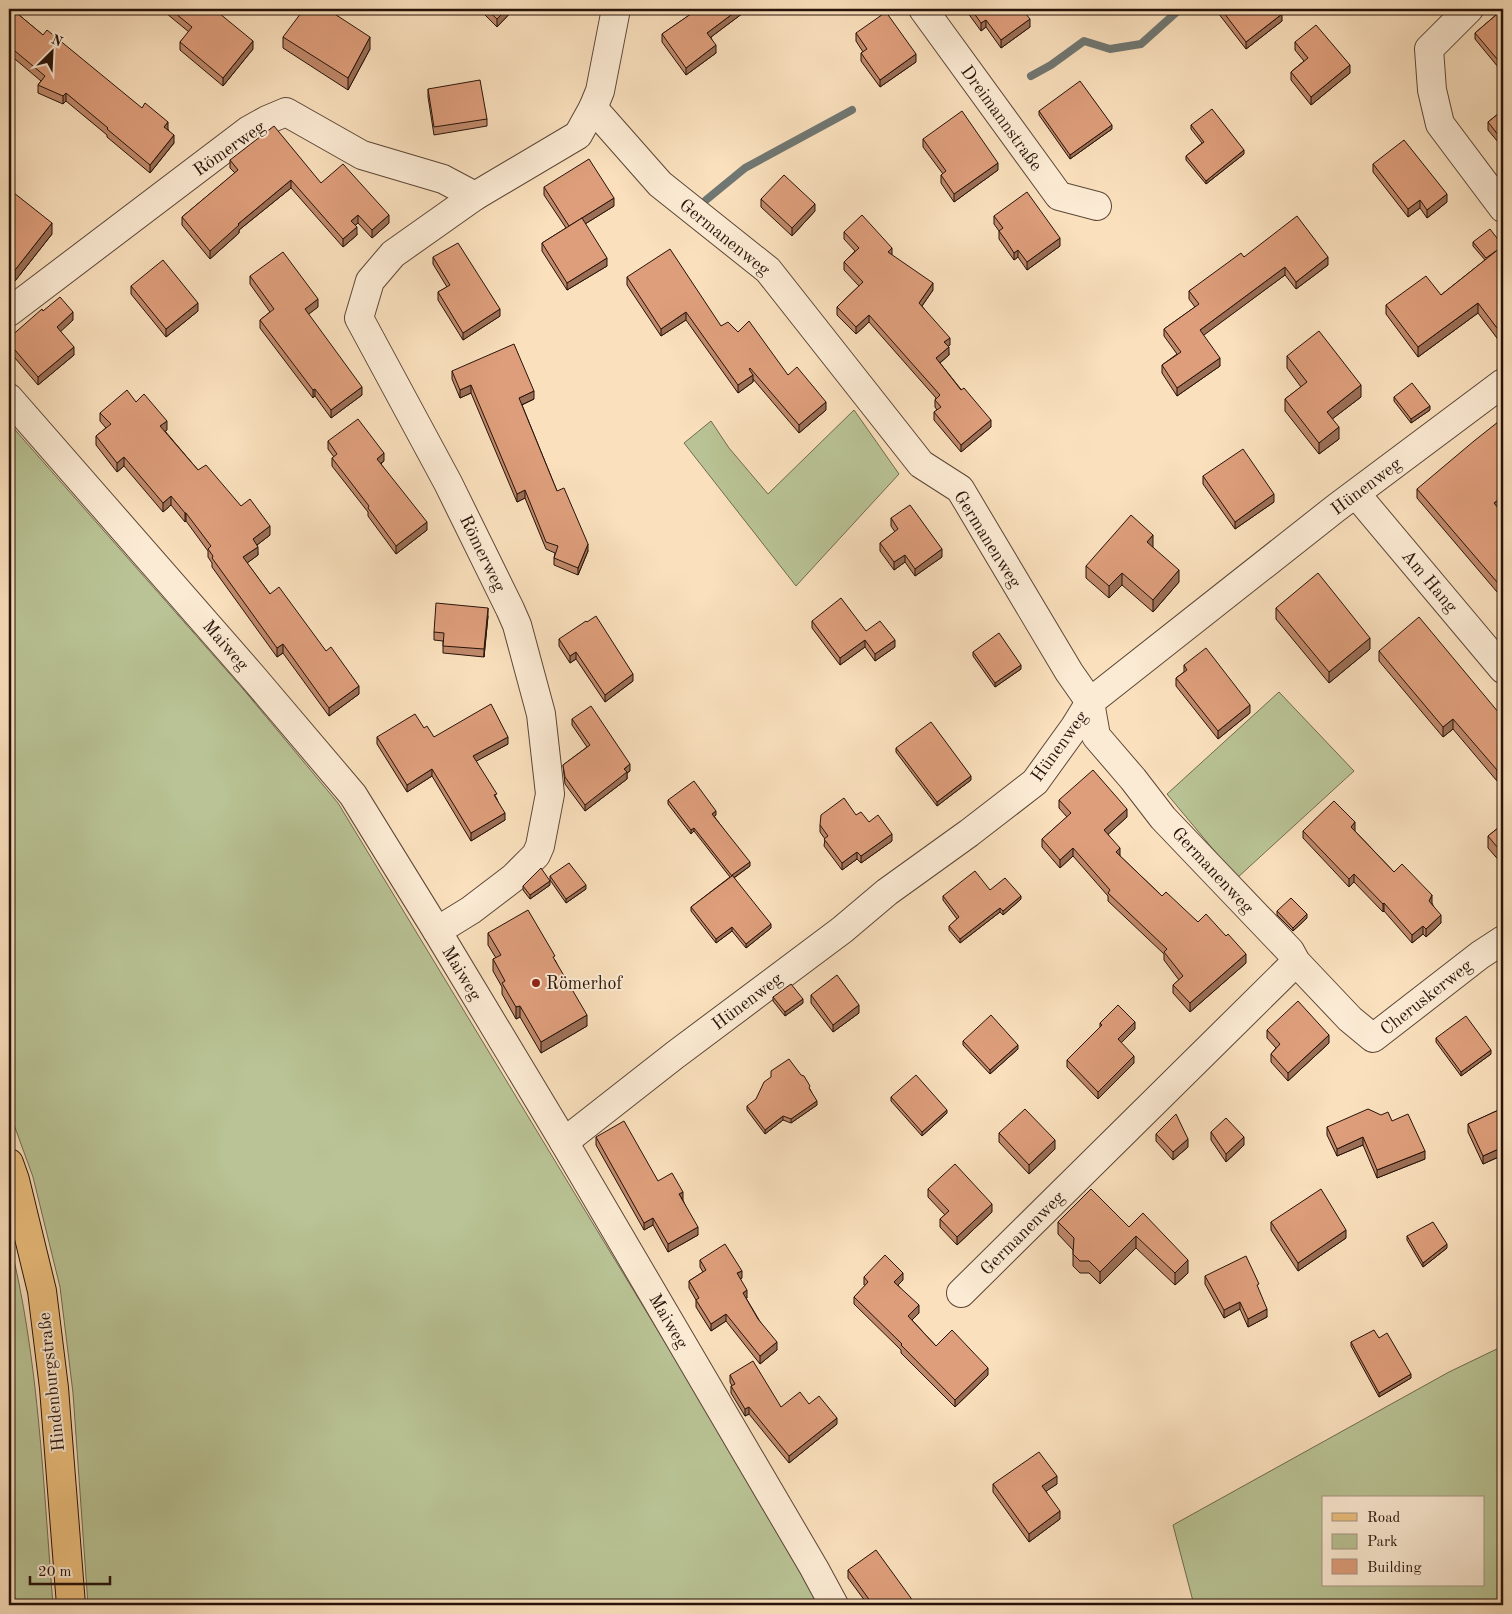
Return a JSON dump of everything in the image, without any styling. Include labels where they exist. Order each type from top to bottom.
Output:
[{"type":"main road","name":"Hindenburgstraße","points":[[9,1163],[15,1180],[42,1291],[54,1388],[71,1605]]},
{"type":"street","name":"Römerweg","points":[[437,930],[471,910],[513,878],[536,855],[540,846],[550,794],[541,714],[517,626],[510,609],[448,483],[359,318],[370,281],[393,254],[475,196],[578,135],[600,91],[616,9]]},
{"type":"street","name":"Dreimannstraße","points":[[923,9],[1059,196],[1097,206]]},
{"type":"street","points":[[1469,9],[1429,49],[1432,90],[1440,124],[1503,208]]},
{"type":"street","name":"Germanenweg","points":[[593,108],[660,184],[768,270],[921,464],[960,489],[1069,672],[1090,702],[1096,736],[1163,818],[1290,952],[1296,962],[1350,1019],[1373,1038]]},
{"type":"street","name":"Römerweg","points":[[9,312],[250,130],[286,112],[362,155],[442,178],[475,196]]},
{"type":"street","name":"Hünenweg","points":[[564,1142],[675,1055],[842,930],[887,892],[969,834],[1035,782],[1074,728],[1090,702],[1356,494],[1503,383]]},
{"type":"street","name":"Maiweg","points":[[9,398],[246,668],[353,795],[437,930],[564,1142],[834,1605]]},
{"type":"street","name":"Am Hang","points":[[1356,494],[1503,669]]},
{"type":"street","name":"Cheruskerweg","points":[[1373,1038],[1503,940]]},
{"type":"street","name":"Germanenweg","points":[[961,1293],[1296,962]]},
{"type":"green space","points":[[854,410],[899,474],[796,586],[684,443],[711,421],[729,448],[768,494]]},
{"type":"green space","points":[[9,423],[243,689],[338,803],[706,1410],[819,1605],[88,1605],[73,1393],[60,1287],[33,1177],[9,1111]]},
{"type":"green space","points":[[1279,692],[1354,771],[1237,878],[1167,794]]},
{"type":"green space","points":[[9,1239],[27,1329],[33,1375],[43,1467],[53,1605],[9,1605]]},
{"type":"green space","points":[[1503,1346],[1503,1605],[1194,1605],[1173,1525],[1449,1372]]},
{"type":"building","points":[[9,9],[12,9],[43,35],[47,30],[142,108],[145,103],[168,122],[164,127],[174,135],[150,165],[66,93],[63,96],[38,85],[45,76],[9,46]]},
{"type":"building","points":[[170,9],[214,9],[253,41],[223,78],[180,42],[192,27]]},
{"type":"building","points":[[304,9],[327,9],[370,37],[348,78],[283,37]]},
{"type":"building","points":[[486,9],[507,9],[497,19]]},
{"type":"building","points":[[698,9],[739,9],[707,33],[716,45],[686,68],[662,34]]},
{"type":"building","points":[[971,9],[1022,9],[1030,19],[1001,40],[986,20],[981,23]]},
{"type":"building","points":[[1221,9],[1278,9],[1282,14],[1246,42]]},
{"type":"building","points":[[1503,9],[1503,66],[1475,33]]},
{"type":"building","points":[[886,12],[916,54],[880,80],[861,53],[867,49],[856,33]]},
{"type":"building","points":[[1316,25],[1350,65],[1311,97],[1291,72],[1308,58],[1295,42]]},
{"type":"building","points":[[480,80],[487,119],[434,127],[428,89]]},
{"type":"building","points":[[1080,81],[1112,125],[1070,155],[1039,111]]},
{"type":"building","points":[[1212,109],[1244,150],[1206,181],[1186,156],[1204,142],[1191,125]]},
{"type":"building","points":[[1503,110],[1503,141],[1488,122]]},
{"type":"building","points":[[962,111],[998,163],[954,194],[941,175],[946,171],[923,139]]},
{"type":"building","points":[[274,126],[321,183],[343,164],[389,215],[372,230],[358,215],[351,221],[357,227],[343,239],[291,180],[238,224],[210,251],[182,217],[238,170],[230,160]]},
{"type":"building","points":[[1404,140],[1447,194],[1427,210],[1420,200],[1408,209],[1373,164]]},
{"type":"building","points":[[589,159],[614,198],[569,226],[544,187]]},
{"type":"building","points":[[784,175],[815,204],[792,228],[761,199]]},
{"type":"building","points":[[9,189],[52,223],[15,270],[9,265]]},
{"type":"building","points":[[1027,192],[1060,238],[1027,262],[1018,250],[1014,253],[999,231],[1003,228],[994,216]]},
{"type":"building","points":[[862,215],[892,248],[888,252],[933,283],[919,303],[950,338],[944,342],[949,347],[936,358],[961,390],[964,388],[991,420],[961,445],[934,412],[941,407],[935,400],[940,395],[869,315],[856,327],[837,307],[863,282],[844,262],[859,248],[844,232]]},
{"type":"building","points":[[1297,216],[1328,257],[1296,282],[1285,267],[1200,330],[1220,358],[1177,388],[1162,365],[1181,352],[1164,329],[1199,304],[1189,291],[1241,253],[1244,257]]},
{"type":"building","points":[[582,218],[607,258],[567,283],[542,243]]},
{"type":"building","points":[[1490,229],[1503,246],[1486,258],[1473,242]]},
{"type":"building","points":[[458,243],[500,309],[463,333],[438,292],[450,285],[433,257]]},
{"type":"building","points":[[1500,248],[1503,252],[1503,336],[1478,303],[1418,347],[1386,305],[1426,276],[1441,295]]},
{"type":"building","points":[[670,249],[721,326],[728,322],[738,332],[749,321],[788,375],[797,367],[826,402],[799,425],[750,368],[753,375],[738,385],[686,312],[661,329],[627,277]]},
{"type":"building","points":[[283,252],[318,299],[305,309],[362,387],[331,410],[315,389],[313,390],[260,320],[274,309],[250,276]]},
{"type":"building","points":[[163,260],[198,303],[166,329],[131,286]]},
{"type":"building","points":[[60,297],[73,312],[57,327],[74,347],[38,377],[9,343],[9,338],[42,309],[43,311]]},
{"type":"building","points":[[1319,331],[1361,385],[1327,412],[1339,427],[1319,443],[1285,399],[1307,382],[1287,356]]},
{"type":"building","points":[[514,344],[534,391],[519,398],[557,491],[564,488],[588,544],[578,568],[554,558],[558,546],[546,542],[525,490],[517,494],[471,385],[460,390],[452,371]]},
{"type":"building","points":[[1412,383],[1430,406],[1411,419],[1394,397]]},
{"type":"building","points":[[127,390],[136,402],[144,394],[167,421],[160,426],[198,470],[206,465],[241,506],[250,499],[270,526],[253,539],[258,547],[243,557],[270,594],[279,587],[326,651],[331,647],[359,686],[329,708],[283,644],[277,648],[212,558],[213,556],[208,549],[211,546],[186,513],[171,496],[163,503],[124,457],[117,463],[96,436],[111,424],[100,413]]},
{"type":"building","points":[[1503,418],[1503,496],[1494,503],[1503,514],[1503,589],[1417,489]]},
{"type":"building","points":[[358,419],[384,453],[377,459],[427,522],[396,546],[368,508],[369,506],[332,458],[337,454],[328,441]]},
{"type":"building","points":[[1243,449],[1274,494],[1235,522],[1203,476]]},
{"type":"building","points":[[910,505],[942,549],[915,569],[905,555],[894,562],[880,543],[898,529],[891,518]]},
{"type":"building","points":[[1131,515],[1153,535],[1147,542],[1179,570],[1153,600],[1122,573],[1109,586],[1086,566]]},
{"type":"building","points":[[1318,573],[1370,638],[1329,672],[1276,608]]},
{"type":"building","points":[[841,598],[866,631],[880,621],[895,640],[875,654],[865,640],[840,658],[812,621]]},
{"type":"building","points":[[436,603],[488,608],[484,649],[443,646],[444,633],[434,632]]},
{"type":"building","points":[[596,616],[633,674],[605,695],[576,652],[570,656],[559,639]]},
{"type":"building","points":[[1419,617],[1499,713],[1501,711],[1503,714],[1503,765],[1497,770],[1453,719],[1443,727],[1379,651]]},
{"type":"building","points":[[999,633],[1021,665],[995,683],[973,652]]},
{"type":"building","points":[[1206,648],[1250,705],[1218,731],[1176,678],[1187,670],[1184,665]]},
{"type":"building","points":[[491,704],[508,737],[473,756],[497,794],[494,795],[505,813],[471,833],[432,769],[407,785],[377,737],[415,714],[424,728],[427,726],[434,737]]},
{"type":"building","points":[[591,706],[630,764],[624,769],[627,772],[585,805],[565,777],[563,765],[590,745],[572,719]]},
{"type":"building","points":[[931,722],[971,776],[937,802],[896,748]]},
{"type":"building","points":[[1093,770],[1127,809],[1104,830],[1120,848],[1116,852],[1162,896],[1166,892],[1198,922],[1206,914],[1246,954],[1190,1003],[1173,985],[1183,976],[1164,952],[1167,949],[1108,893],[1110,890],[1073,848],[1060,860],[1042,839],[1071,813],[1059,800]]},
{"type":"building","points":[[694,781],[716,811],[712,814],[750,862],[732,875],[771,924],[746,944],[732,927],[716,939],[691,907],[732,876],[694,828],[691,830],[668,800]]},
{"type":"building","points":[[844,798],[856,815],[861,812],[869,822],[878,815],[892,834],[861,856],[857,852],[842,863],[824,839],[828,836],[820,825],[821,815]]},
{"type":"building","points":[[1334,801],[1355,822],[1351,827],[1394,872],[1402,864],[1432,895],[1429,901],[1441,915],[1426,929],[1423,926],[1412,935],[1384,903],[1354,874],[1349,879],[1303,831]]},
{"type":"building","points":[[1503,824],[1503,852],[1502,853],[1488,836]]},
{"type":"building","points":[[569,863],[586,885],[566,899],[550,876]]},
{"type":"building","points":[[541,868],[550,881],[530,895],[523,886]]},
{"type":"building","points":[[975,871],[990,890],[1005,878],[1021,896],[1003,911],[1000,908],[960,939],[949,926],[959,917],[943,896]]},
{"type":"building","points":[[1291,898],[1307,914],[1293,928],[1277,911]]},
{"type":"building","name":"Römerhof","points":[[528,910],[587,1015],[541,1042],[520,1006],[516,1007],[502,983],[505,981],[493,959],[501,955],[488,933]]},
{"type":"building","points":[[837,975],[859,1005],[833,1025],[811,995]]},
{"type":"building","points":[[791,984],[803,999],[785,1012],[773,997]]},
{"type":"building","points":[[1298,1001],[1329,1035],[1288,1073],[1271,1054],[1280,1044],[1267,1030]]},
{"type":"building","points":[[1118,1005],[1135,1022],[1118,1039],[1134,1056],[1098,1092],[1067,1060],[1102,1025],[1100,1023]]},
{"type":"building","points":[[991,1015],[1018,1045],[990,1070],[963,1041]]},
{"type":"building","points":[[1466,1016],[1491,1050],[1461,1072],[1436,1038]]},
{"type":"building","points":[[789,1059],[801,1075],[804,1076],[817,1101],[791,1119],[783,1116],[765,1130],[747,1106],[756,1099],[764,1082],[771,1077],[771,1071]]},
{"type":"building","points":[[916,1075],[947,1110],[922,1132],[891,1097]]},
{"type":"building","points":[[1503,1108],[1503,1147],[1483,1156],[1468,1124]]},
{"type":"building","points":[[1025,1109],[1055,1140],[1029,1165],[999,1133]]},
{"type":"building","points":[[1368,1109],[1381,1115],[1388,1112],[1392,1121],[1408,1114],[1425,1151],[1377,1170],[1363,1137],[1337,1149],[1327,1127]]},
{"type":"building","points":[[1176,1114],[1188,1139],[1173,1152],[1156,1134]]},
{"type":"building","points":[[1226,1118],[1244,1137],[1226,1154],[1211,1132]]},
{"type":"building","points":[[624,1121],[658,1181],[672,1173],[683,1192],[679,1194],[698,1227],[668,1244],[653,1218],[644,1223],[596,1137]]},
{"type":"building","points":[[955,1164],[992,1204],[957,1237],[940,1219],[949,1211],[928,1189]]},
{"type":"building","points":[[1091,1189],[1129,1227],[1143,1213],[1188,1260],[1175,1273],[1136,1236],[1100,1272],[1089,1261],[1080,1261],[1073,1254],[1074,1238],[1058,1222]]},
{"type":"building","points":[[1321,1189],[1346,1230],[1298,1263],[1271,1222]]},
{"type":"building","points":[[1433,1222],[1447,1244],[1423,1263],[1407,1236]]},
{"type":"building","points":[[725,1244],[742,1271],[737,1273],[747,1290],[743,1293],[758,1319],[777,1342],[760,1356],[726,1314],[711,1324],[696,1300],[699,1298],[689,1281],[706,1270],[700,1260]]},
{"type":"building","points":[[885,1255],[903,1273],[894,1282],[919,1305],[908,1316],[936,1346],[952,1330],[988,1368],[955,1400],[854,1297],[868,1282],[864,1277]]},
{"type":"building","points":[[1246,1256],[1259,1284],[1257,1285],[1267,1309],[1248,1319],[1240,1302],[1224,1310],[1205,1276]]},
{"type":"building","points":[[1374,1330],[1379,1338],[1387,1333],[1411,1374],[1379,1393],[1351,1342]]},
{"type":"building","points":[[753,1361],[781,1407],[800,1392],[809,1404],[819,1396],[837,1418],[789,1456],[749,1407],[745,1409],[731,1386],[735,1384],[730,1375]]},
{"type":"building","points":[[1039,1452],[1057,1476],[1042,1486],[1060,1511],[1029,1534],[993,1484]]},
{"type":"building","points":[[876,1550],[916,1605],[873,1605],[848,1570]]},
{"type":"waterway","points":[[1031,76],[1051,65],[1084,41],[1110,49],[1141,44],[1180,9]]},
{"type":"waterway","points":[[706,200],[745,168],[852,110]]},
{"type":"place","name":"Römerhof","points":[[536,983]]}]
